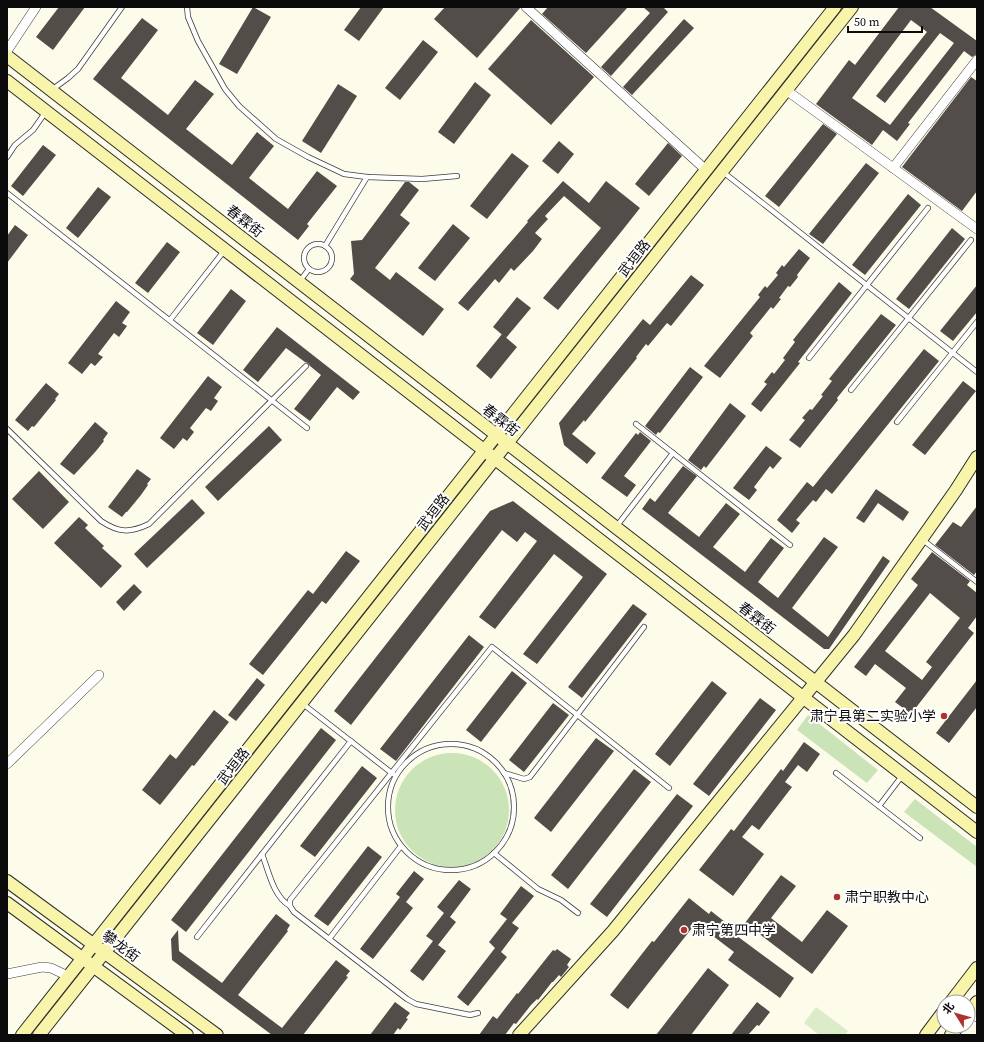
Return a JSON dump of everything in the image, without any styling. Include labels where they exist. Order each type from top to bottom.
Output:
[{"type":"main road","name":"武垣路","points":[[22,1035],[835,7]]},
{"type":"main road","name":"武垣路","points":[[39,1035],[852,7]]},
{"type":"main road","name":"春霖街","points":[[7,56],[977,807]]},
{"type":"main road","points":[[7,81],[977,832]]},
{"type":"main road","points":[[519,1035],[614,931],[854,635],[956,490],[977,457]]},
{"type":"main road","name":"攀龙街","points":[[7,881],[217,1035]]},
{"type":"main road","points":[[7,903],[187,1035]]},
{"type":"main road","points":[[957,994],[977,968]]},
{"type":"main road","points":[[926,1035],[936,1022]]},
{"type":"street","points":[[7,51],[36,7]]},
{"type":"street","points":[[526,7],[706,170]]},
{"type":"street","points":[[893,168],[977,60]]},
{"type":"street","points":[[786,90],[977,229]]},
{"type":"street","points":[[7,764],[99,675]]},
{"type":"street","points":[[7,974],[42,967],[51,968],[68,976]]},
{"type":"lane","points":[[51,90],[78,69],[122,7]]},
{"type":"lane","points":[[187,7],[188,17],[198,41],[225,89],[250,115],[276,138],[308,157],[344,174],[367,177],[422,179],[457,176]]},
{"type":"lane","points":[[7,157],[15,145],[33,130],[46,111]]},
{"type":"lane","points":[[722,171],[977,372]]},
{"type":"lane","points":[[325,246],[367,177]]},
{"type":"lane","points":[[7,193],[307,428]]},
{"type":"lane","points":[[809,358],[928,208]]},
{"type":"lane","points":[[852,390],[972,240]]},
{"type":"lane","points":[[315,244],[325,246],[332,256],[330,265],[318,272],[309,269],[304,261],[307,249],[315,244]]},
{"type":"lane","points":[[170,320],[225,250]]},
{"type":"lane","points":[[299,282],[309,269]]},
{"type":"lane","points":[[897,422],[977,322]]},
{"type":"lane","points":[[7,429],[101,521],[120,531],[140,529],[149,524],[306,366]]},
{"type":"lane","points":[[636,424],[790,544]]},
{"type":"lane","points":[[616,527],[673,453]]},
{"type":"lane","points":[[921,539],[977,582]]},
{"type":"lane","points":[[504,773],[524,780],[530,777],[644,627]]},
{"type":"lane","points":[[290,906],[290,900],[394,775],[403,765],[419,752],[428,747],[448,743],[466,745],[483,752],[498,764],[504,773],[514,798],[513,818],[506,837],[494,853],[468,868],[447,870],[437,869],[419,862],[410,856],[401,846],[392,832],[387,812],[389,792],[394,775],[492,647],[670,788]]},
{"type":"lane","points":[[302,702],[394,775]]},
{"type":"lane","points":[[197,937],[351,741]]},
{"type":"lane","points":[[836,773],[920,838]]},
{"type":"lane","points":[[879,806],[903,775]]},
{"type":"lane","points":[[329,939],[401,846]]},
{"type":"lane","points":[[494,853],[538,889],[561,900],[578,913]]},
{"type":"lane","points":[[262,854],[278,895],[283,902],[290,906],[294,912],[407,1000],[416,1004],[470,1015],[478,1013]]},
{"type":"green space","points":[[808,715],[878,770],[867,783],[797,730]]},
{"type":"green space","points":[[452,753],[474,758],[492,770],[504,788],[509,810],[504,832],[492,850],[474,862],[452,867],[430,862],[412,850],[400,832],[395,810],[400,788],[412,770],[430,758]]},
{"type":"green space","points":[[915,799],[977,847],[977,867],[904,812]]},
{"type":"green space","points":[[816,1007],[848,1031],[845,1035],[819,1035],[804,1023]]},
{"type":"building","points":[[59,7],[85,7],[53,50],[36,37]]},
{"type":"building","points":[[253,7],[271,17],[237,74],[219,64]]},
{"type":"building","points":[[361,7],[384,7],[359,41],[344,30]]},
{"type":"building","points":[[445,7],[520,8],[477,58],[434,19]]},
{"type":"building","points":[[548,7],[628,7],[586,53],[542,14]]},
{"type":"building","points":[[643,7],[663,7],[668,12],[611,76],[601,67],[650,13]]},
{"type":"building","points":[[899,7],[930,7],[977,41],[977,54],[972,57],[964,51],[908,123],[910,124],[897,141],[883,130],[872,145],[816,104],[849,60],[855,65]],"holes":[[[911,20],[927,32],[876,96],[885,103],[940,33],[954,43],[890,125],[852,98]]]},
{"type":"building","points":[[142,18],[158,30],[121,78],[168,115],[195,80],[214,94],[186,129],[232,165],[257,132],[274,146],[249,178],[288,209],[317,171],[337,186],[307,224],[309,226],[298,240],[93,79]]},
{"type":"building","points":[[684,19],[694,28],[632,95],[623,87]]},
{"type":"building","points":[[531,20],[594,77],[551,125],[488,69]]},
{"type":"building","points":[[423,40],[438,52],[400,100],[385,88]]},
{"type":"building","points":[[971,77],[977,81],[977,191],[962,211],[902,167]]},
{"type":"building","points":[[475,82],[491,95],[454,144],[438,132]]},
{"type":"building","points":[[338,84],[357,96],[321,153],[302,141]]},
{"type":"building","points":[[823,124],[837,134],[779,207],[765,196]]},
{"type":"building","points":[[559,141],[574,154],[558,174],[542,161]]},
{"type":"building","points":[[668,143],[682,156],[649,196],[635,184]]},
{"type":"building","points":[[43,145],[56,155],[23,196],[11,186]]},
{"type":"building","points":[[512,153],[529,166],[487,219],[470,206]]},
{"type":"building","points":[[866,163],[879,173],[823,244],[809,234]]},
{"type":"building","points":[[563,181],[589,203],[606,181],[640,208],[558,310],[543,298],[601,228],[564,196],[545,216],[548,219],[535,233],[542,239],[533,251],[514,271],[511,268],[499,283],[495,279],[468,311],[458,303]]},
{"type":"building","points":[[405,182],[409,182],[419,190],[400,215],[410,223],[375,268],[390,280],[396,272],[444,309],[423,336],[350,279],[354,274],[351,241],[362,240]]},
{"type":"building","points":[[98,187],[111,197],[78,238],[66,228]]},
{"type":"building","points":[[908,194],[921,205],[865,275],[852,265]]},
{"type":"building","points":[[453,224],[470,238],[435,281],[418,268]]},
{"type":"building","points":[[15,225],[28,235],[7,263],[7,236]]},
{"type":"building","points":[[952,228],[965,239],[909,309],[896,299]]},
{"type":"building","points":[[167,242],[180,252],[148,293],[135,283]]},
{"type":"building","points":[[799,249],[810,258],[797,275],[798,277],[790,287],[788,286],[779,298],[781,299],[773,309],[771,307],[750,333],[753,336],[720,378],[704,366],[760,297],[758,295],[765,286],[767,288],[778,275],[776,273],[782,265],[784,267]]},
{"type":"building","points":[[691,275],[704,285],[671,326],[667,323],[648,346],[646,344],[636,357],[637,358],[585,422],[584,420],[572,434],[596,453],[587,464],[564,445],[559,423],[643,319],[650,325]]},
{"type":"building","points":[[839,282],[852,293],[798,362],[800,363],[761,412],[751,404],[767,384],[764,382],[772,372],[774,374],[785,360],[783,358],[795,342],[793,340]]},
{"type":"building","points":[[977,285],[977,312],[953,341],[940,331]]},
{"type":"building","points":[[231,289],[246,301],[213,345],[197,333]]},
{"type":"building","points":[[517,297],[531,308],[506,338],[493,327]]},
{"type":"building","points":[[116,301],[130,312],[122,323],[127,326],[119,337],[114,333],[98,354],[103,357],[95,366],[91,363],[82,374],[68,363]]},
{"type":"building","points":[[881,314],[896,325],[837,398],[838,400],[800,448],[789,440],[805,420],[802,418],[810,409],[812,410],[823,396],[821,395],[832,381],[829,379]]},
{"type":"building","points":[[277,327],[360,392],[353,400],[337,387],[310,421],[294,409],[321,375],[308,363],[286,348],[258,382],[243,370]]},
{"type":"building","points":[[502,334],[517,347],[491,379],[476,366]]},
{"type":"building","points":[[924,349],[939,361],[832,494],[826,489],[816,502],[813,500],[796,520],[800,523],[792,533],[777,520],[807,482],[813,487]]},
{"type":"building","points":[[690,367],[703,377],[660,433],[658,432],[656,435],[645,426]]},
{"type":"building","points":[[208,376],[222,387],[214,398],[218,401],[211,411],[206,408],[190,428],[194,432],[187,441],[183,438],[174,449],[160,438]]},
{"type":"building","points":[[963,381],[976,391],[925,455],[912,445]]},
{"type":"building","points":[[46,383],[59,394],[55,399],[56,400],[34,427],[32,426],[28,431],[15,420]]},
{"type":"building","points":[[730,403],[746,416],[706,468],[704,466],[701,470],[688,460]]},
{"type":"building","points":[[95,422],[108,433],[96,451],[74,475],[60,464]]},
{"type":"building","points":[[269,426],[282,440],[218,501],[205,487]]},
{"type":"building","points":[[640,432],[651,441],[624,476],[636,485],[627,497],[601,478],[636,433],[638,435]]},
{"type":"building","points":[[766,446],[782,458],[773,469],[770,466],[754,487],[757,490],[749,500],[733,488]]},
{"type":"building","points":[[683,466],[697,476],[668,513],[699,537],[726,503],[740,514],[713,547],[745,572],[771,538],[784,548],[758,582],[778,598],[824,537],[838,547],[792,608],[828,637],[883,556],[890,561],[829,649],[824,649],[642,509],[650,498],[655,502]]},
{"type":"building","points":[[137,469],[151,479],[141,495],[122,517],[108,507]]},
{"type":"building","points":[[39,471],[69,502],[43,529],[12,499]]},
{"type":"building","points":[[876,489],[909,512],[903,521],[878,503],[864,523],[856,518]]},
{"type":"building","points":[[192,499],[205,513],[147,568],[134,554]]},
{"type":"building","points":[[513,501],[607,574],[537,664],[523,654],[583,577],[554,554],[495,629],[479,617],[537,541],[525,532],[517,542],[502,530],[351,725],[334,711],[490,511]]},
{"type":"building","points":[[977,506],[977,571],[974,575],[935,545],[953,522],[961,527]]},
{"type":"building","points":[[79,517],[88,525],[85,528],[104,546],[102,548],[122,566],[101,588],[54,543]]},
{"type":"building","points":[[346,551],[360,561],[326,604],[322,601],[263,675],[249,664],[308,590],[313,594]]},
{"type":"building","points":[[932,552],[970,581],[967,585],[977,593],[977,616],[968,628],[974,633],[911,714],[895,702],[906,688],[875,664],[866,676],[854,667],[918,585],[911,579]],"holes":[[[930,593],[960,618],[926,662],[932,667],[922,680],[885,651]]]},
{"type":"building","points":[[134,584],[142,592],[124,611],[116,602]]},
{"type":"building","points":[[633,604],[647,614],[582,698],[568,687]]},
{"type":"building","points":[[469,635],[484,647],[396,761],[380,749]]},
{"type":"building","points":[[512,671],[527,683],[481,742],[466,730]]},
{"type":"building","points":[[257,678],[265,685],[236,721],[228,715]]},
{"type":"building","points":[[977,680],[977,707],[949,743],[936,733]]},
{"type":"building","points":[[712,681],[727,693],[670,766],[655,754]]},
{"type":"building","points":[[760,698],[776,710],[709,796],[693,784]]},
{"type":"building","points":[[553,703],[569,715],[524,772],[509,760]]},
{"type":"building","points":[[214,710],[229,722],[194,766],[192,765],[160,805],[142,790],[170,754],[176,759]]},
{"type":"building","points":[[321,728],[336,740],[186,932],[171,920]]},
{"type":"building","points":[[596,738],[614,751],[551,832],[534,818]]},
{"type":"building","points":[[804,742],[820,754],[807,772],[798,765],[785,782],[792,787],[759,830],[752,825],[742,837],[764,854],[733,896],[699,870],[731,829],[734,831],[781,769],[783,771]]},
{"type":"building","points":[[362,766],[377,778],[315,857],[300,846]]},
{"type":"building","points":[[634,769],[651,782],[568,889],[551,875]]},
{"type":"building","points":[[677,794],[693,806],[607,917],[590,904]]},
{"type":"building","points":[[368,846],[382,857],[328,926],[314,916]]},
{"type":"building","points":[[414,871],[424,879],[406,902],[413,908],[373,959],[360,949],[400,897],[396,894]]},
{"type":"building","points":[[781,875],[796,886],[771,918],[802,942],[827,910],[848,926],[812,974],[745,923]]},
{"type":"building","points":[[459,880],[471,889],[450,917],[456,922],[438,945],[446,951],[423,981],[410,971],[433,941],[426,936],[444,913],[437,907]]},
{"type":"building","points":[[521,886],[534,896],[512,923],[519,928],[501,952],[507,957],[468,1006],[457,997],[495,948],[489,942],[507,919],[500,914]]},
{"type":"building","points":[[689,898],[709,914],[711,911],[739,933],[737,936],[794,978],[780,998],[728,960],[734,952],[696,923],[628,1009],[610,995],[652,941],[654,942]]},
{"type":"building","points":[[276,914],[290,925],[287,930],[288,931],[238,995],[282,1028],[336,960],[350,971],[346,976],[348,977],[303,1035],[272,1035],[172,960],[171,939],[178,930],[179,951],[222,983]]},
{"type":"building","points":[[557,949],[571,959],[567,965],[569,967],[561,977],[559,975],[552,982],[538,1000],[537,999],[531,1005],[516,1024],[514,1023],[505,1035],[479,1035],[493,1016],[497,1019],[553,950],[555,951]]},
{"type":"building","points":[[708,968],[729,985],[691,1035],[656,1035]]},
{"type":"building","points":[[395,1002],[410,1013],[406,1018],[408,1019],[400,1030],[398,1028],[393,1035],[370,1035]]},
{"type":"building","points":[[757,1002],[770,1012],[759,1026],[757,1025],[748,1035],[731,1035]]},
{"type":"place","name":"肃宁县第二实验小学","points":[[944,716]]},
{"type":"place","name":"肃宁职教中心","points":[[837,897]]},
{"type":"place","name":"肃宁第四中学","points":[[684,930]]}]
